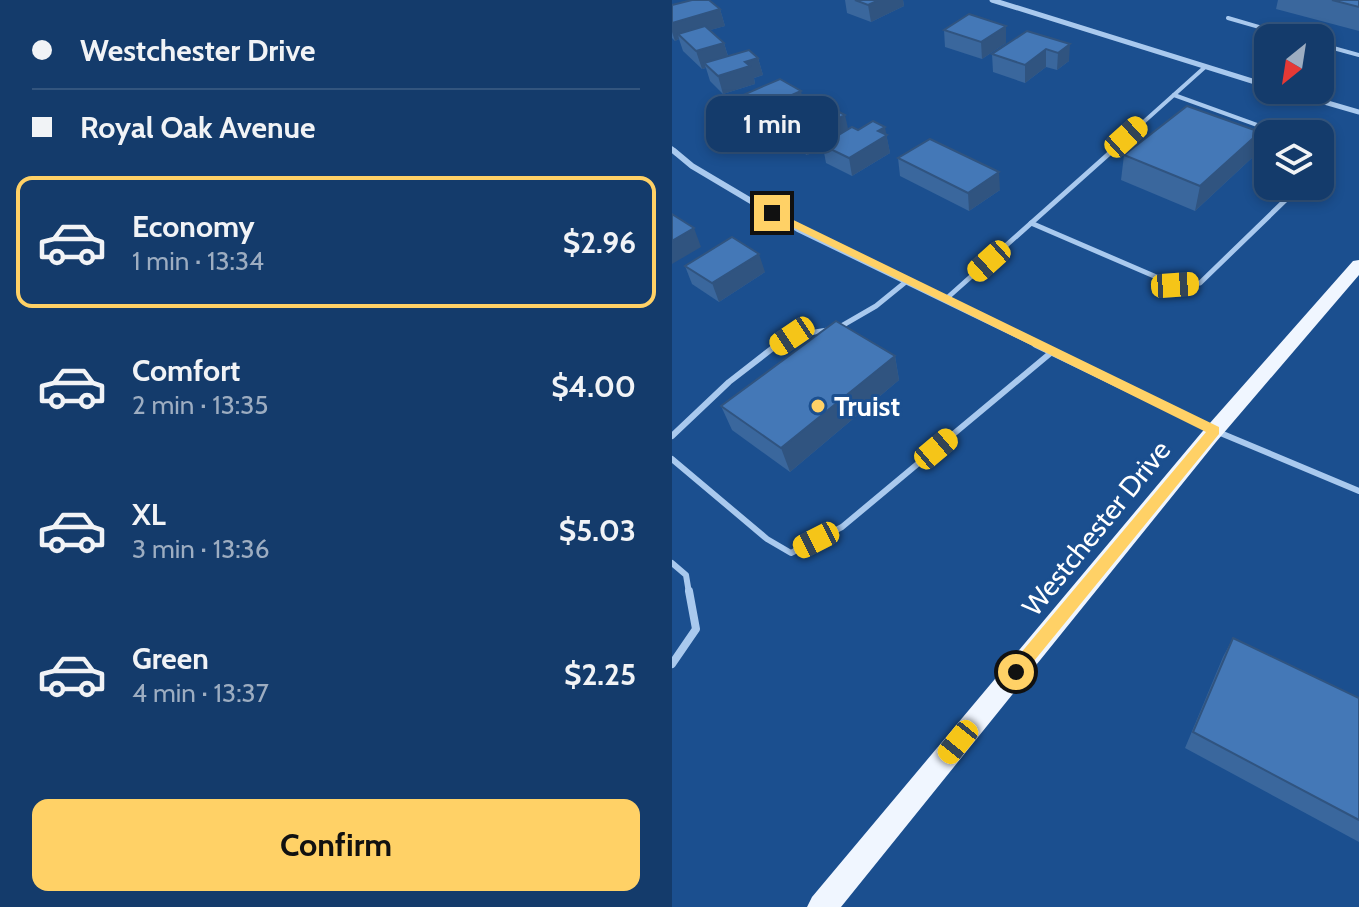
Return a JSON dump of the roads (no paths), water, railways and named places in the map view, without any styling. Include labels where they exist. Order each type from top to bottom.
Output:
[{"type":"main road","name":"Westchester Drive","points":[[822,907],[1215,430],[1359,265]]},
{"type":"street","points":[[992,0],[1254,82]]},
{"type":"street","points":[[1333,104],[1359,112]]},
{"type":"street","points":[[672,149],[692,166],[798,229],[947,298],[1215,430]]},
{"type":"lane","points":[[1228,18],[1254,26]]},
{"type":"lane","points":[[1334,48],[1359,55]]},
{"type":"lane","points":[[947,298],[1205,67]]},
{"type":"lane","points":[[1174,95],[1254,124]]},
{"type":"lane","points":[[1031,223],[1175,285],[1200,283],[1286,200]]},
{"type":"lane","points":[[672,436],[698,408],[792,336],[837,329],[876,306],[908,280]]},
{"type":"lane","points":[[672,459],[767,539],[791,553],[842,527],[1053,351]]},
{"type":"lane","points":[[1215,430],[1359,491]]},
{"type":"lane","points":[[672,563],[686,575],[696,629],[672,664]]},
{"type":"place","name":"Truist","points":[[818,406]]}]
